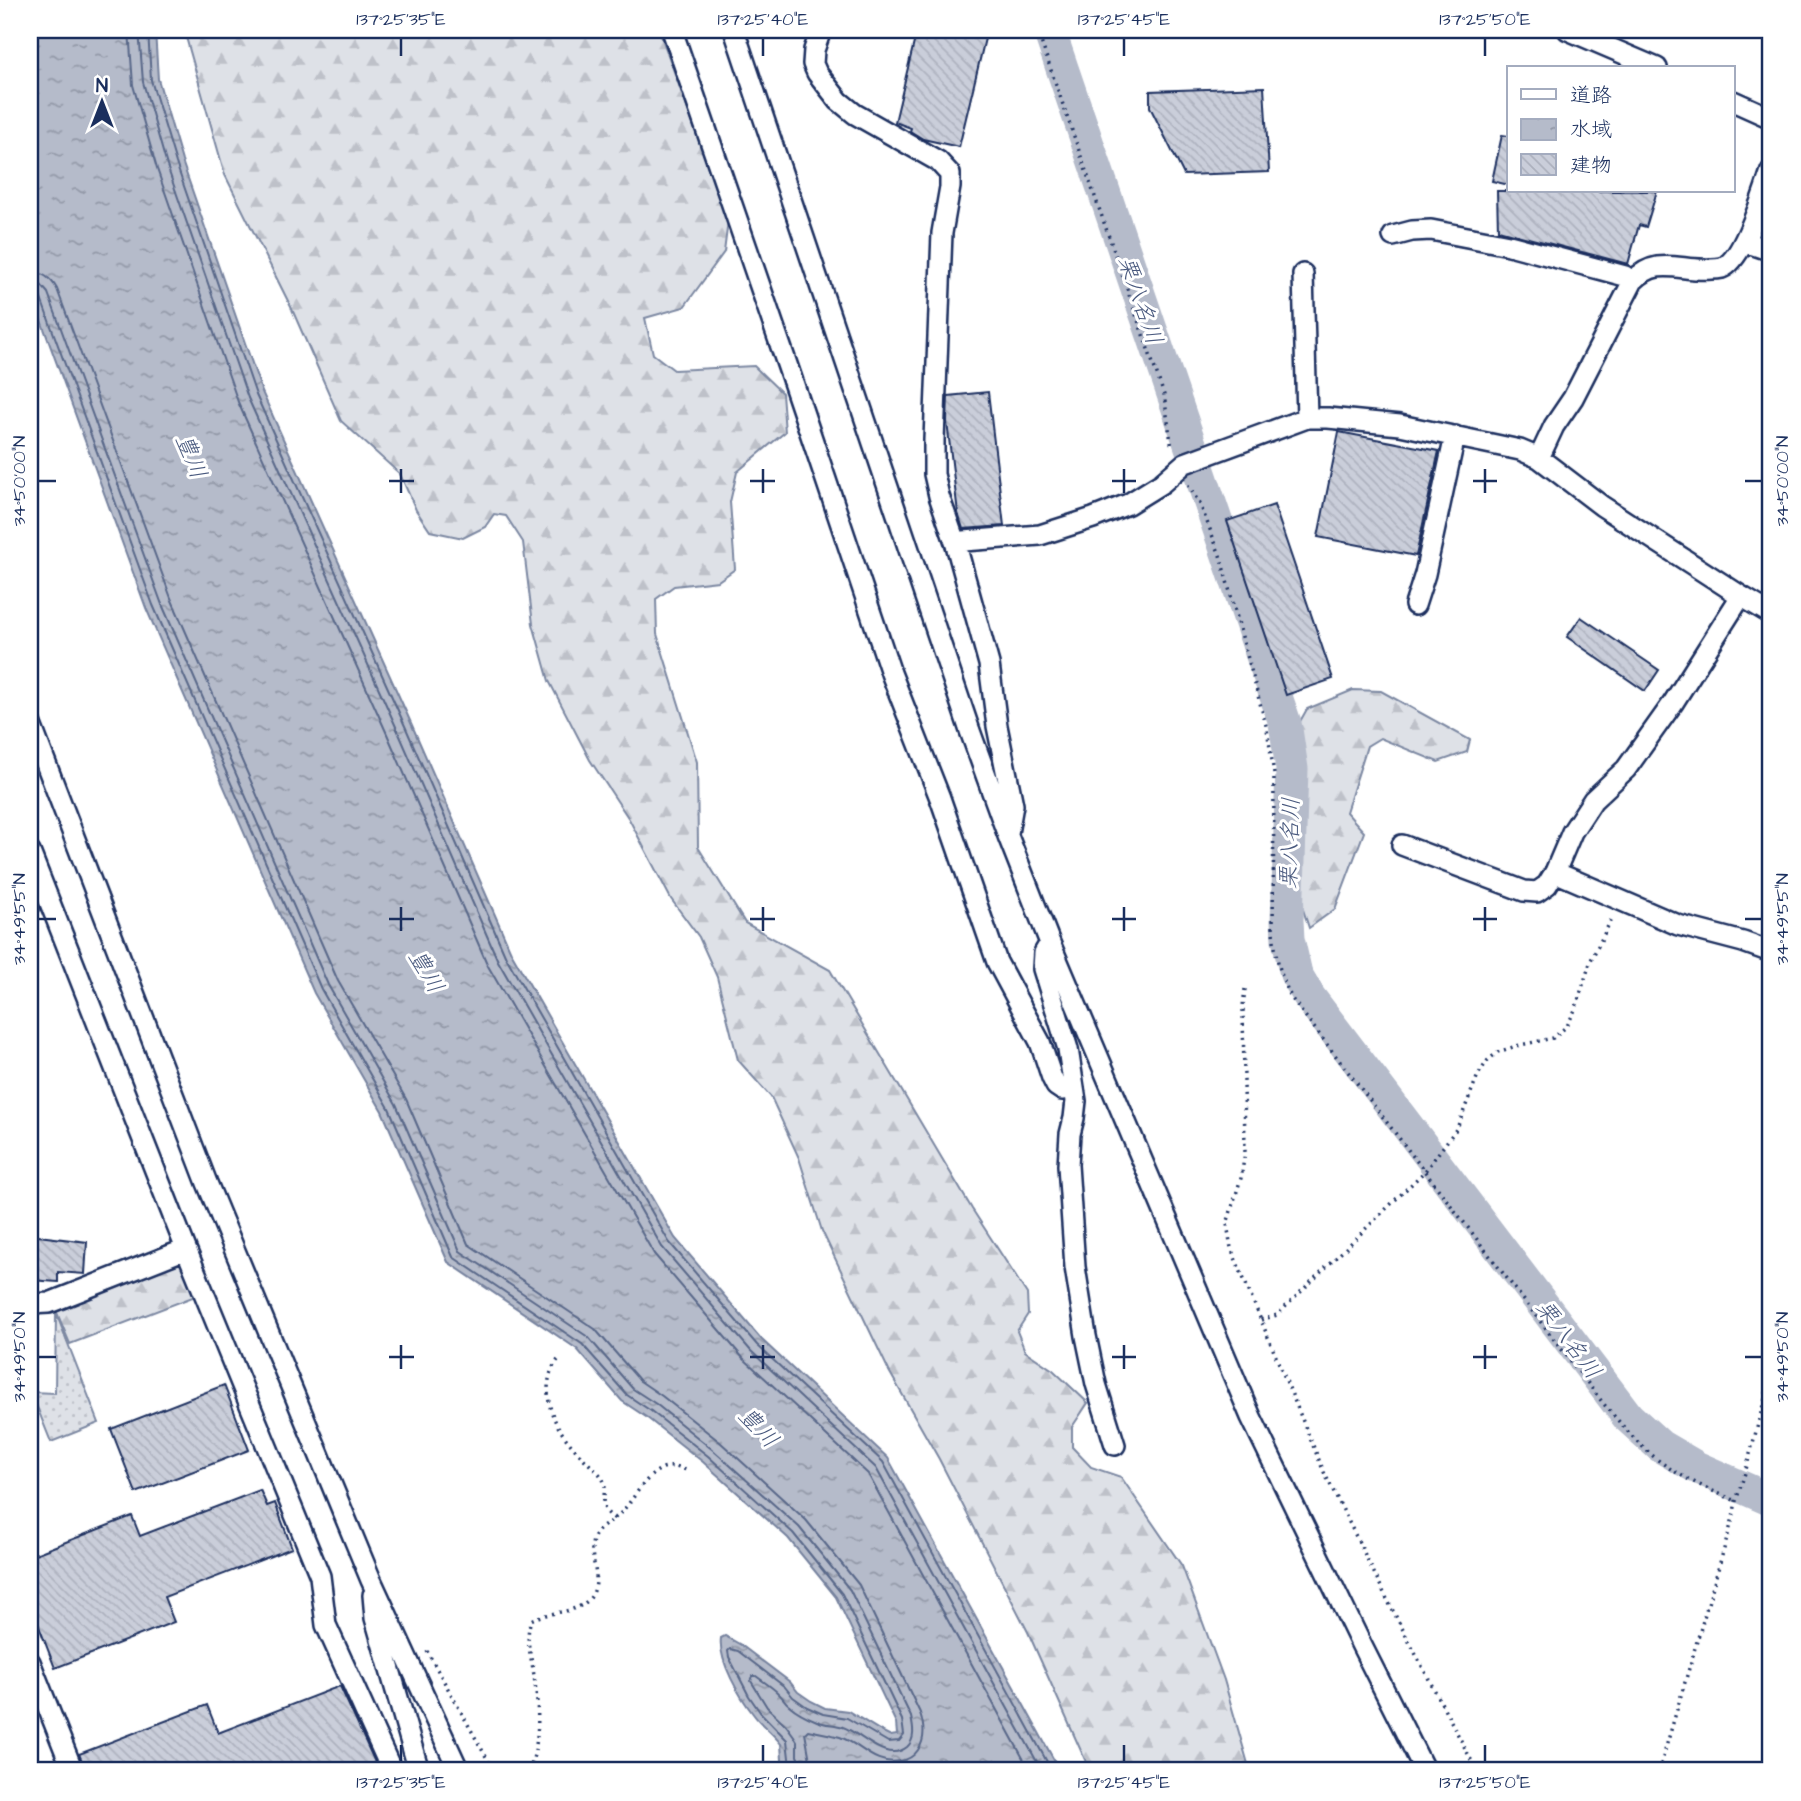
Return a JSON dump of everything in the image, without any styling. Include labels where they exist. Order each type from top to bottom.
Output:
[{"type":"street","points":[[671,30],[792,376],[891,673],[940,798],[997,962],[1040,1042],[1056,1086],[1062,1090],[1070,1089],[1073,1083]]},
{"type":"street","points":[[734,30],[970,731],[1050,943],[1251,1417],[1425,1771]]},
{"type":"street","points":[[821,30],[814,50],[813,64],[839,101],[855,114],[938,161],[950,174],[942,233],[934,474],[989,664],[1004,765],[1013,805],[1008,836]]},
{"type":"street","points":[[1569,30],[1652,66]]},
{"type":"street","points":[[1734,101],[1771,118]]},
{"type":"street","points":[[1539,458],[1633,281],[1652,267],[1670,265],[1704,270],[1721,268],[1732,260],[1745,242],[1771,171]]},
{"type":"street","points":[[1393,236],[1431,230],[1496,242],[1625,276],[1633,281]]},
{"type":"street","points":[[1745,242],[1771,251]]},
{"type":"street","points":[[1303,274],[1307,418]]},
{"type":"street","points":[[956,545],[964,541],[1040,535],[1093,518],[1128,504],[1162,483],[1182,466],[1307,418],[1328,418],[1400,425],[1520,450],[1539,458],[1602,506],[1771,614]]},
{"type":"street","points":[[1415,605],[1425,574],[1455,436]]},
{"type":"street","points":[[1402,845],[1524,891],[1537,892],[1555,872],[1572,832],[1593,800],[1626,769],[1642,747],[1741,596]]},
{"type":"street","points":[[30,722],[206,1183],[372,1580],[459,1771]]},
{"type":"street","points":[[30,852],[186,1249],[320,1576],[326,1625],[392,1771]]},
{"type":"street","points":[[1555,872],[1678,925],[1771,952]]},
{"type":"street","points":[[1050,943],[1044,953],[1043,969],[1069,1049],[1076,1101],[1070,1134],[1069,1165],[1075,1268],[1096,1384],[1115,1445]]},
{"type":"street","points":[[30,1304],[49,1303],[186,1249]]},
{"type":"street","points":[[372,1580],[375,1618],[419,1771]]},
{"type":"street","points":[[30,1662],[73,1771]]},
{"type":"path","points":[[1037,30],[1164,395],[1170,445],[1182,466],[1185,481],[1200,503],[1220,555],[1267,729],[1274,774],[1273,932],[1282,978],[1292,999],[1603,1404],[1631,1435],[1661,1462],[1693,1482],[1736,1499]]},
{"type":"path","points":[[1261,1320],[1277,1315],[1430,1166],[1457,1128],[1478,1075],[1488,1060],[1498,1052],[1553,1038],[1567,1026],[1591,960],[1621,900]]},
{"type":"path","points":[[1245,989],[1245,1152],[1241,1178],[1227,1224],[1231,1248],[1324,1472],[1477,1771]]},
{"type":"path","points":[[558,1360],[552,1367],[548,1387],[553,1419],[567,1439],[601,1476],[605,1491],[603,1507],[615,1518]]},
{"type":"path","points":[[1660,1771],[1771,1376]]},
{"type":"path","points":[[529,1771],[538,1742],[533,1669],[528,1647],[531,1620],[579,1607],[593,1593],[596,1582],[592,1541],[598,1531],[626,1509],[643,1485],[663,1468],[674,1466],[689,1471]]},
{"type":"path","points":[[424,1645],[494,1771]]},
{"type":"green space","points":[[184,30],[659,30],[728,221],[724,252],[684,307],[645,318],[653,354],[674,370],[754,366],[782,393],[785,432],[737,472],[730,502],[735,569],[718,581],[674,586],[656,599],[657,634],[697,762],[698,847],[745,923],[830,970],[972,1209],[1027,1294],[1028,1314],[1017,1331],[1025,1351],[1053,1370],[1088,1403],[1072,1427],[1072,1447],[1091,1467],[1121,1477],[1182,1566],[1224,1680],[1250,1771],[1090,1771],[1028,1632],[939,1459],[889,1371],[822,1231],[799,1158],[771,1097],[738,1060],[717,977],[699,937],[671,899],[629,819],[590,760],[549,681],[533,624],[523,542],[506,516],[494,514],[485,527],[463,538],[430,531],[416,510],[400,474],[341,421],[291,307],[225,175]]},
{"type":"green space","points":[[1353,690],[1381,691],[1470,740],[1467,752],[1438,762],[1380,738],[1367,746],[1346,812],[1364,832],[1335,909],[1309,928],[1300,900],[1304,762],[1298,725],[1307,709]]},
{"type":"green space","points":[[183,1259],[198,1295],[70,1344],[55,1308]]},
{"type":"green space","points":[[56,1313],[99,1423],[51,1442],[31,1392],[55,1393]]},
{"type":"water","name":"豊川","points":[[30,30],[155,30],[158,79],[182,161],[262,392],[512,954],[675,1238],[762,1340],[888,1458],[1060,1771],[787,1771],[782,1760],[781,1744],[754,1715],[726,1668],[721,1638],[725,1636],[741,1645],[811,1701],[825,1708],[848,1711],[891,1736],[897,1735],[896,1723],[836,1597],[788,1538],[703,1462],[622,1401],[577,1349],[448,1262],[382,1111],[314,993],[146,608],[30,290]]},
{"type":"building","points":[[917,30],[987,30],[959,147],[923,139],[910,131],[911,128],[895,122]]},
{"type":"building","points":[[1264,87],[1269,172],[1184,175],[1150,107],[1150,91]]},
{"type":"building","points":[[1502,135],[1507,136],[1507,185],[1492,181]]},
{"type":"building","points":[[1497,191],[1657,192],[1646,227],[1639,225],[1628,264],[1498,230]]},
{"type":"building","points":[[988,392],[1004,526],[963,529],[958,513],[947,422],[948,396]]},
{"type":"building","points":[[1339,432],[1439,451],[1416,556],[1318,537]]},
{"type":"building","points":[[1274,505],[1333,679],[1286,695],[1227,521]]},
{"type":"building","points":[[1581,617],[1659,670],[1645,691],[1567,637]]},
{"type":"building","points":[[30,1235],[87,1242],[85,1274],[58,1272],[58,1282],[30,1280]]},
{"type":"building","points":[[224,1385],[249,1450],[136,1493],[111,1429]]},
{"type":"building","points":[[260,1490],[267,1506],[275,1503],[292,1548],[164,1597],[174,1622],[55,1668],[30,1603],[30,1556],[132,1516],[140,1536]]},
{"type":"building","points":[[340,1686],[379,1771],[86,1771],[79,1754],[207,1705],[218,1733]]},
{"type":"waterway","name":"栗八名川","points":[[1049,30],[1285,723],[1292,769],[1287,920],[1288,939],[1296,974],[1310,998],[1628,1417],[1660,1446],[1696,1467],[1771,1500]]}]
